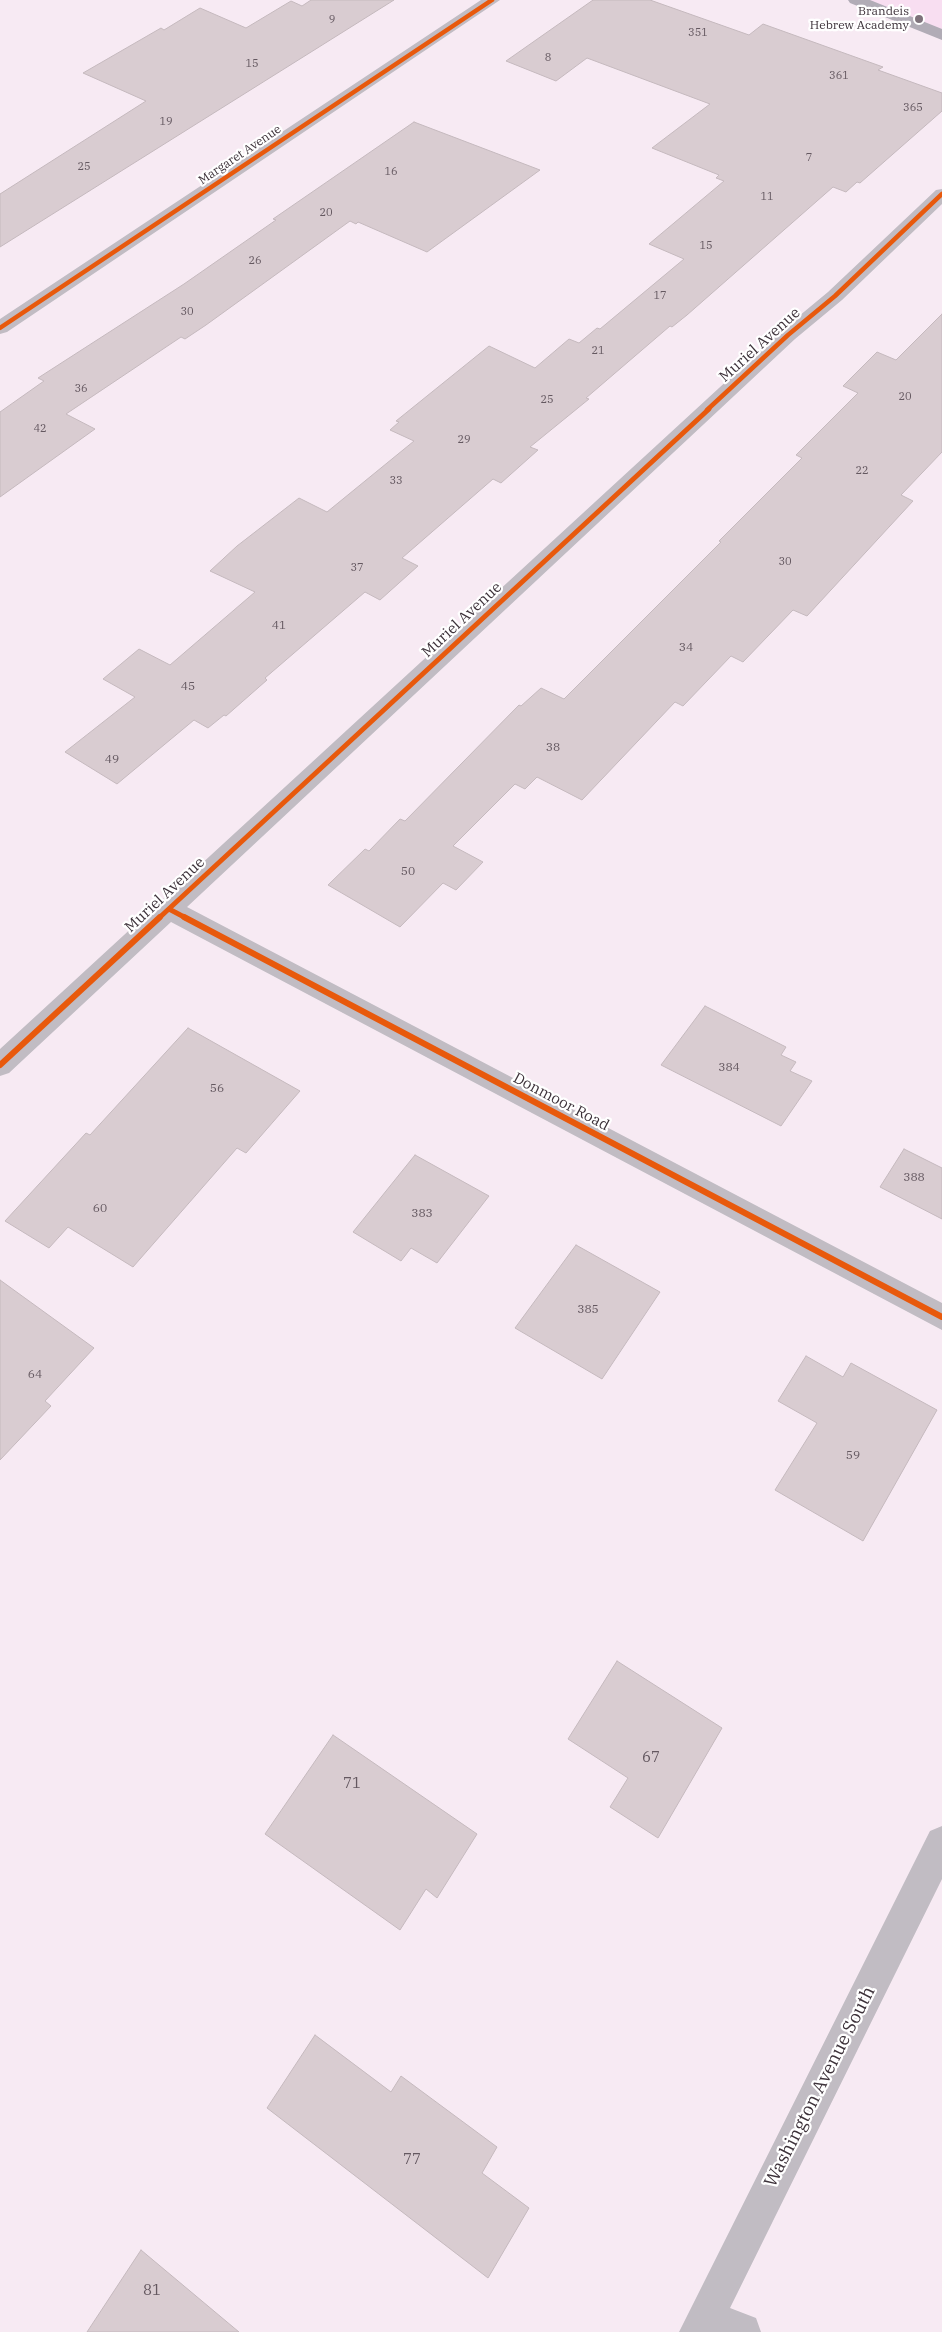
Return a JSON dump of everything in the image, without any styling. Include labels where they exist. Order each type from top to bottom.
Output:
[{"type":"main road","points":[[856,0],[942,35]]},
{"type":"street","name":"Margaret Avenue","points":[[0,328],[492,0]]},
{"type":"street","name":"Muriel Avenue","points":[[0,1065],[781,342],[835,296],[942,194]]},
{"type":"street","name":"Donmoor Road","points":[[169,909],[942,1317]]},
{"type":"street","name":"Washington Avenue South","points":[[702,2324],[942,1843]]},
{"type":"street","points":[[702,2324],[742,2332]]},
{"type":"shaded area","name":"Brandeis Hebrew Academy","points":[[848,0],[942,0],[942,39]]},
{"type":"building","points":[[311,0],[394,0],[0,247],[0,194],[146,101],[83,73],[161,28],[164,30],[200,8],[246,28],[291,1],[302,6]]},
{"type":"building","points":[[593,0],[650,0],[749,35],[763,24],[883,67],[878,70],[942,93],[942,111],[860,183],[857,182],[846,192],[833,187],[687,315],[672,327],[670,326],[586,398],[589,399],[530,447],[538,450],[501,483],[493,479],[402,558],[418,566],[380,600],[365,592],[265,678],[267,680],[226,716],[224,715],[208,728],[194,720],[117,784],[65,752],[135,697],[103,679],[139,649],[170,665],[255,592],[210,571],[237,546],[299,498],[327,512],[414,441],[390,430],[399,422],[396,421],[489,346],[535,368],[569,339],[579,343],[597,328],[600,329],[684,259],[649,244],[724,181],[716,178],[719,175],[652,148],[710,104],[587,58],[556,81],[506,61]]},
{"type":"building","points":[[414,122],[540,170],[427,252],[358,222],[356,224],[350,221],[206,325],[185,339],[181,337],[66,414],[95,429],[0,497],[0,412],[44,381],[38,378],[184,284],[276,220],[273,219]]},
{"type":"building","points":[[942,314],[942,452],[901,495],[913,501],[807,616],[793,610],[743,662],[731,656],[683,706],[675,702],[582,800],[537,777],[525,789],[515,784],[453,846],[483,862],[456,890],[443,883],[400,927],[328,885],[365,849],[369,851],[400,819],[405,821],[519,705],[521,706],[541,688],[564,699],[802,458],[796,455],[858,393],[843,386],[877,352],[896,360]]},
{"type":"building","points":[[705,1006],[786,1047],[781,1055],[796,1062],[790,1071],[812,1081],[781,1126],[661,1065]]},
{"type":"building","points":[[188,1028],[300,1091],[246,1153],[237,1148],[133,1267],[68,1227],[49,1248],[5,1221],[86,1133],[90,1135]]},
{"type":"building","points":[[904,1149],[942,1168],[942,1219],[880,1187]]},
{"type":"building","points":[[415,1155],[489,1196],[437,1263],[411,1248],[401,1261],[353,1232]]},
{"type":"building","points":[[576,1245],[660,1292],[602,1379],[515,1328]]},
{"type":"building","points":[[0,1280],[94,1348],[45,1401],[51,1406],[0,1460]]},
{"type":"building","points":[[806,1356],[843,1377],[851,1363],[937,1410],[863,1541],[775,1490],[817,1423],[778,1401]]},
{"type":"building","points":[[617,1661],[722,1728],[658,1838],[610,1807],[628,1778],[568,1739]]},
{"type":"building","points":[[333,1735],[477,1834],[437,1898],[426,1889],[400,1930],[265,1834]]},
{"type":"building","points":[[315,2035],[391,2092],[401,2076],[497,2147],[482,2173],[529,2208],[488,2278],[267,2108]]},
{"type":"building","points":[[141,2250],[239,2332],[87,2332]]},
{"type":"cycle path","points":[[0,328],[492,0]]},
{"type":"cycle path","points":[[0,1065],[788,335],[835,296],[942,194]]},
{"type":"cycle path","points":[[169,909],[942,1317]]},
{"type":"place","name":"Brandeis Hebrew Academy","points":[[919,19]]}]
